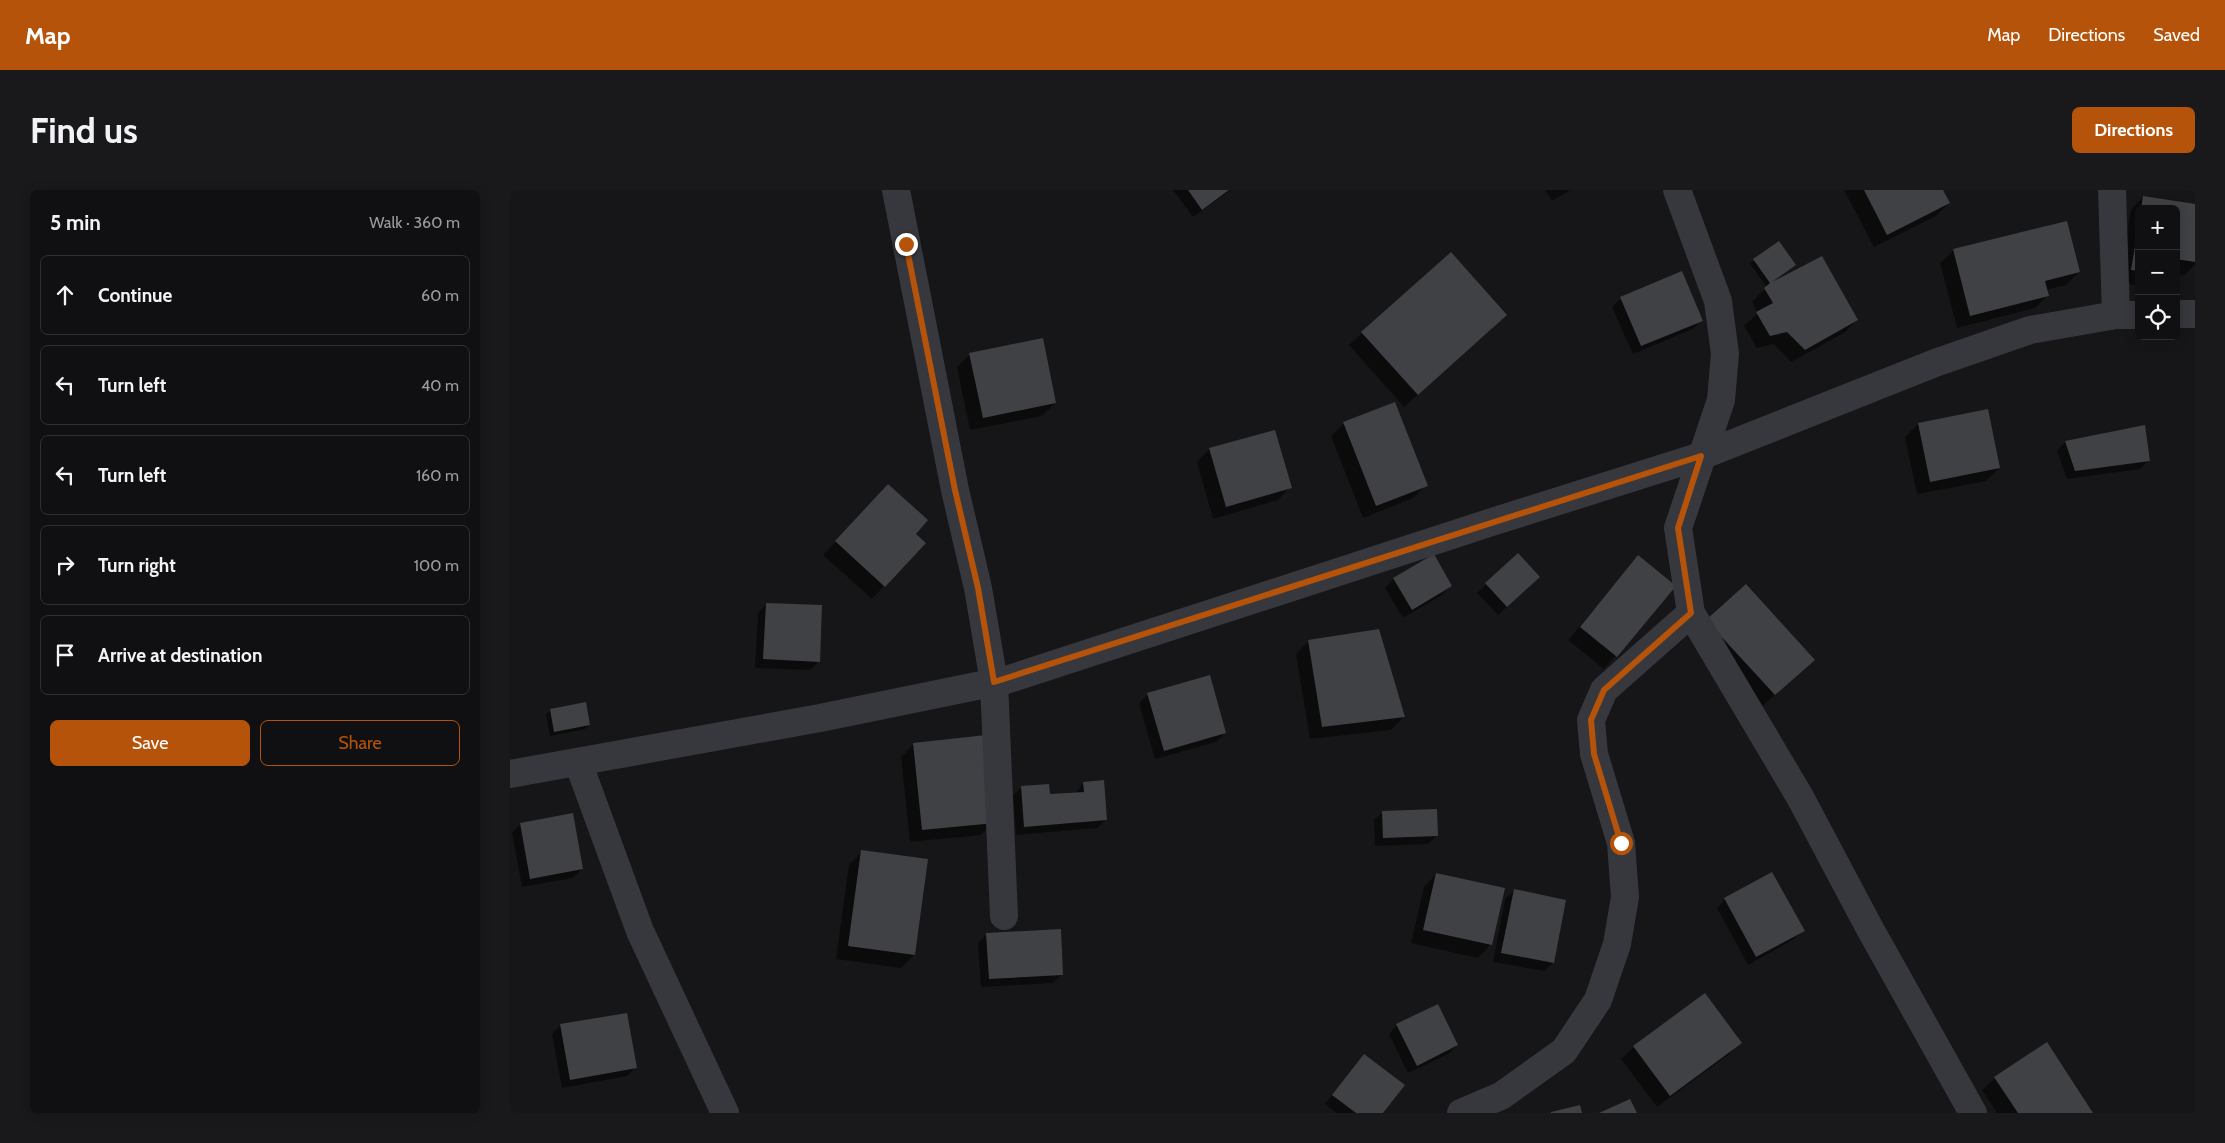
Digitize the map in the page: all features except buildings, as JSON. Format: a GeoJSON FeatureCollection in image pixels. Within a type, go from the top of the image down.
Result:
{"type":"FeatureCollection","features":[{"type":"Feature","properties":{"kind":"street"},"geometry":{"type":"LineString","coordinates":[[896,190],[955,490],[978,588],[994,682],[1004,916]]}},
{"type":"Feature","properties":{"kind":"street"},"geometry":{"type":"LineString","coordinates":[[1677,190],[1718,301],[1725,354],[1721,400],[1678,528],[1691,613],[1800,797],[1869,927],[1973,1113]]}},
{"type":"Feature","properties":{"kind":"street"},"geometry":{"type":"LineString","coordinates":[[510,774],[820,718],[994,682],[1701,456],[1935,363],[2030,330],[2127,315],[2112,190]]}},
{"type":"Feature","properties":{"kind":"street"},"geometry":{"type":"LineString","coordinates":[[2180,314],[2195,314]]}},
{"type":"Feature","properties":{"kind":"street"},"geometry":{"type":"LineString","coordinates":[[1461,1113],[1501,1096],[1564,1051],[1598,1000],[1617,944],[1625,897],[1621,843],[1594,754],[1591,720],[1604,690],[1691,613]]}},
{"type":"Feature","properties":{"kind":"street"},"geometry":{"type":"LineString","coordinates":[[578,762],[640,931],[726,1113]]}},
{"type":"Feature","properties":{"kind":"route"},"geometry":{"type":"LineString","coordinates":[[906,244],[955,490],[978,588],[994,682],[1006,680],[1701,456],[1678,528],[1691,613],[1604,690],[1591,720],[1594,754],[1621,843]]}}]}
